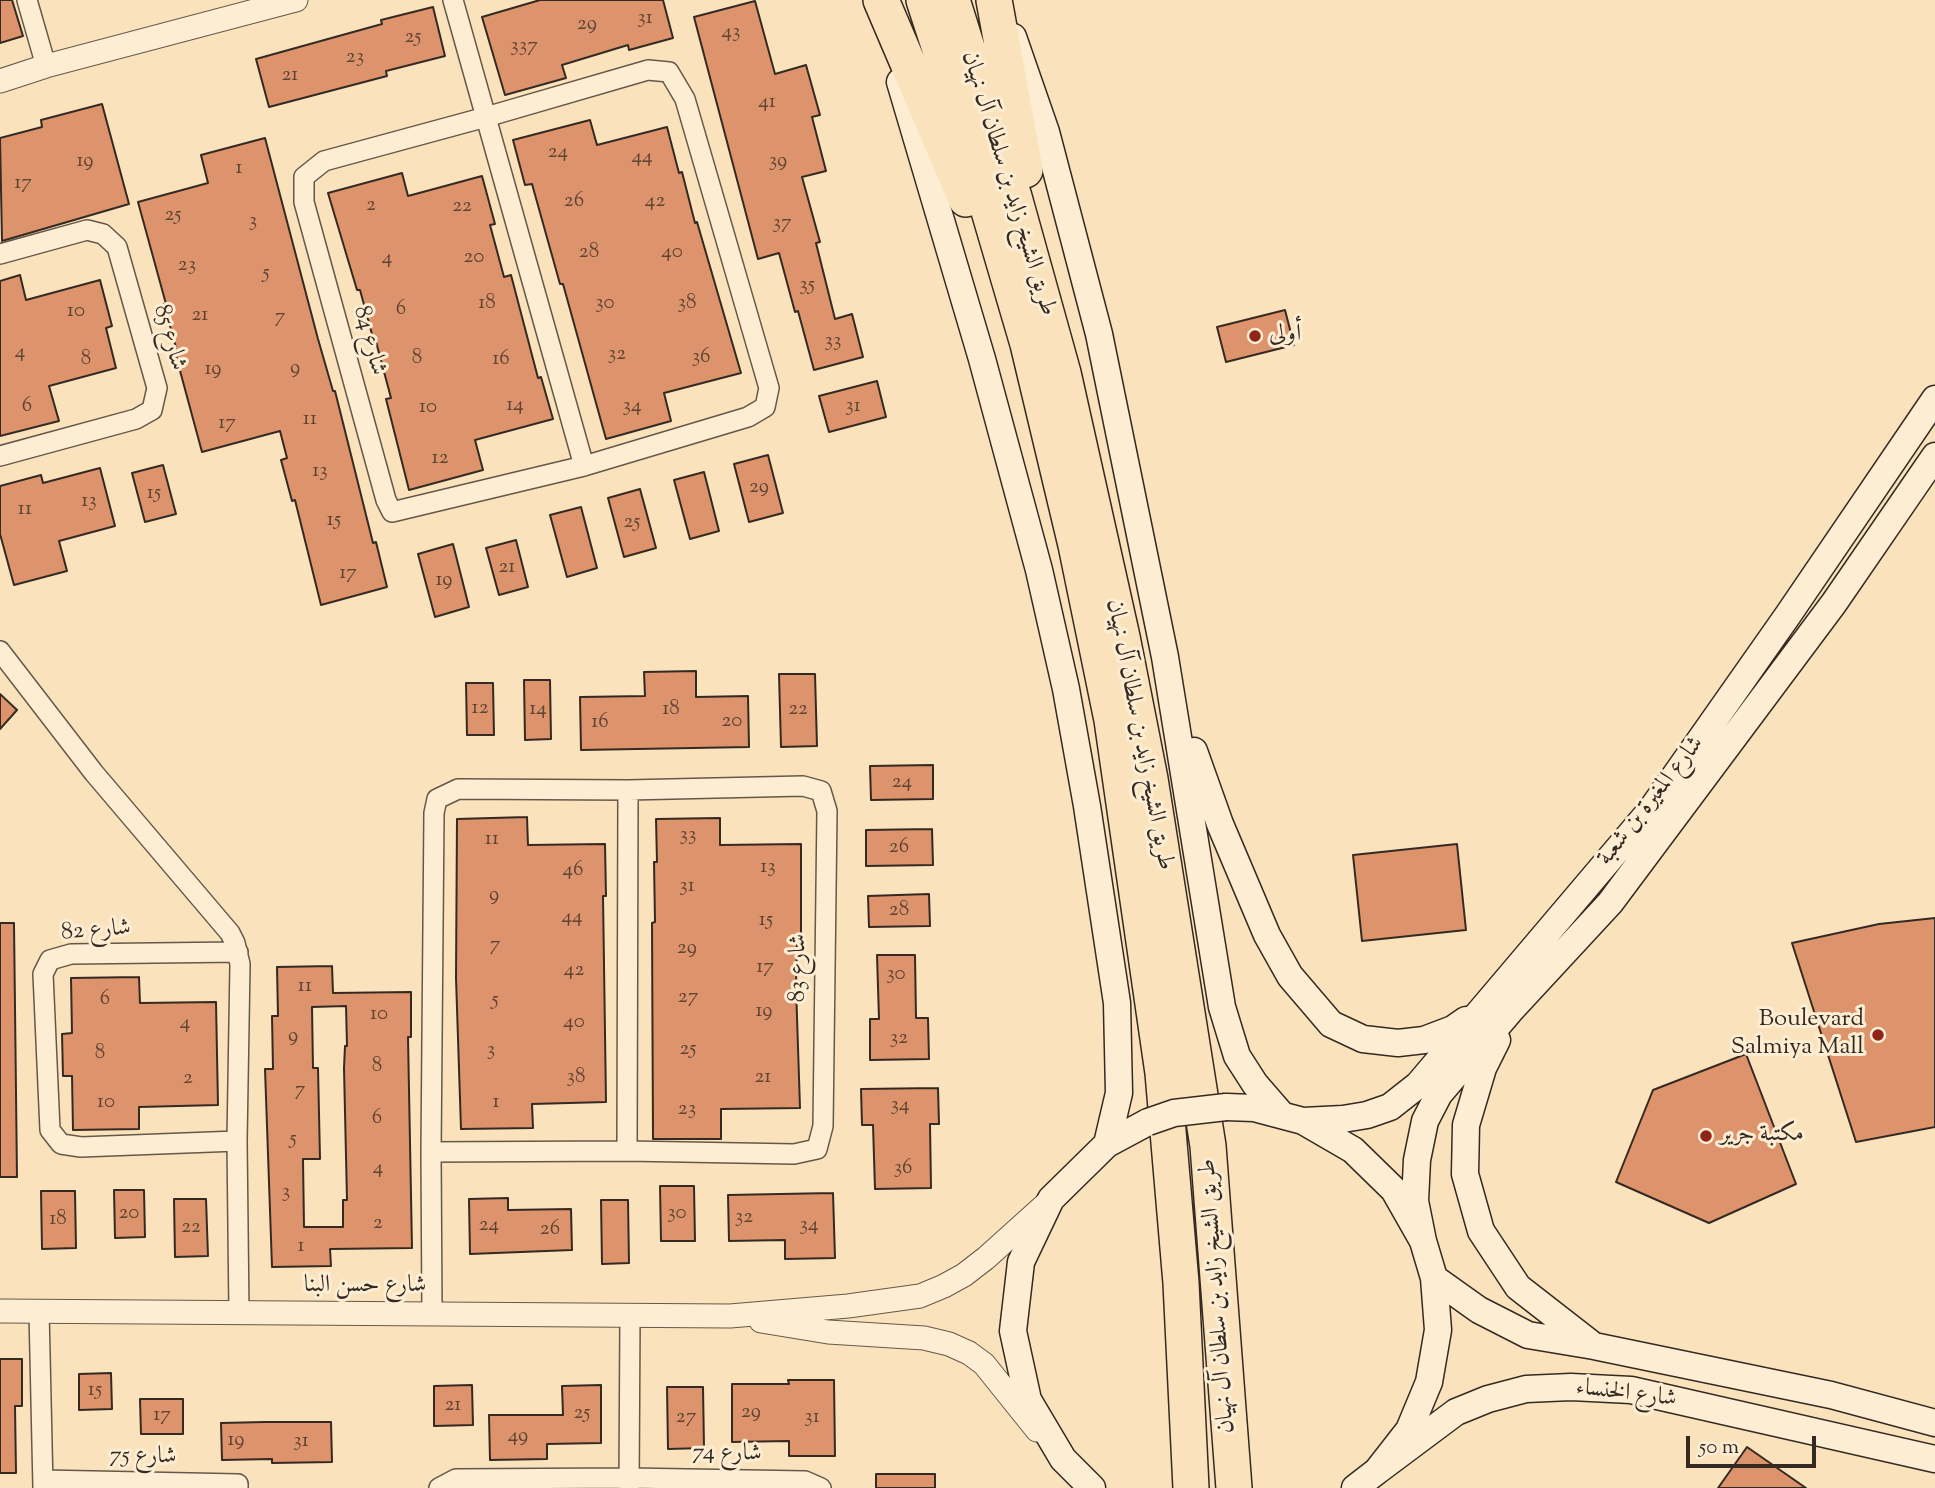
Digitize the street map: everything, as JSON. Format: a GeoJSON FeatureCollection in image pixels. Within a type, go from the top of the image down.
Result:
{"type":"FeatureCollection","features":[{"type":"Feature","properties":{"kind":"highway"},"geometry":{"type":"LineString","coordinates":[[881,0],[1028,344]]}},
{"type":"Feature","properties":{"kind":"highway","name":"طريق الشيخ زايد بن سلطان آل نهيان"},"geometry":{"type":"LineString","coordinates":[[924,0],[955,95],[1028,344],[1076,545],[1112,720],[1163,1073],[1181,1283],[1191,1488]]}},
{"type":"Feature","properties":{"kind":"highway","name":"طريق الشيخ زايد بن سلطان آل نهيان"},"geometry":{"type":"LineString","coordinates":[[952,0],[1014,197],[1063,373],[1122,637],[1150,779],[1206,1132],[1234,1488]]}},
{"type":"Feature","properties":{"kind":"highway"},"geometry":{"type":"LineString","coordinates":[[997,0],[1063,373]]}},
{"type":"Feature","properties":{"kind":"main road"},"geometry":{"type":"LineString","coordinates":[[874,0],[917,134],[982,359],[1039,570],[1066,689],[1117,1003],[1119,1093],[1107,1144]]}},
{"type":"Feature","properties":{"kind":"main road"},"geometry":{"type":"LineString","coordinates":[[997,0],[1046,132],[1099,334],[1165,657],[1222,1007],[1237,1056],[1255,1084],[1292,1118]]}},
{"type":"Feature","properties":{"kind":"main road","name":"شارع المغيرة بن شعبة"},"geometry":{"type":"LineString","coordinates":[[1292,1118],[1343,1119],[1390,1107],[1418,1085],[1651,810],[1794,607],[1935,399]]}},
{"type":"Feature","properties":{"kind":"main road","name":"شارع المغيرة بن شعبة"},"geometry":{"type":"LineString","coordinates":[[1423,1241],[1415,1201],[1417,1160],[1425,1121],[1439,1094],[1510,1011],[1611,903],[1834,603],[1935,456]]}},
{"type":"Feature","properties":{"kind":"main road"},"geometry":{"type":"LineString","coordinates":[[1165,657],[1196,760],[1267,935],[1290,976],[1331,1024],[1363,1039],[1398,1043],[1423,1040],[1452,1029],[1484,1007]]}},
{"type":"Feature","properties":{"kind":"main road"},"geometry":{"type":"LineString","coordinates":[[1510,1011],[1483,1068],[1466,1125],[1465,1174],[1481,1231],[1518,1287],[1594,1346]]}},
{"type":"Feature","properties":{"kind":"main road"},"geometry":{"type":"LineString","coordinates":[[1092,1488],[1063,1459],[1028,1399],[1013,1331],[1021,1262],[1051,1199],[1107,1144],[1148,1122],[1174,1113],[1226,1107],[1254,1108],[1292,1118],[1353,1150],[1394,1190],[1423,1241],[1434,1278],[1438,1330],[1429,1382],[1409,1430],[1377,1471],[1355,1488]]}},
{"type":"Feature","properties":{"kind":"main road","name":"شارع الخنساء"},"geometry":{"type":"LineString","coordinates":[[1434,1278],[1479,1310],[1528,1335],[1831,1395],[1935,1423]]}},
{"type":"Feature","properties":{"kind":"main road","name":"شارع الخنساء"},"geometry":{"type":"LineString","coordinates":[[1377,1471],[1456,1412],[1488,1399],[1526,1389],[1571,1387],[1631,1390],[1935,1459]]}},
{"type":"Feature","properties":{"kind":"street"},"geometry":{"type":"LineString","coordinates":[[27,0],[47,66]]}},
{"type":"Feature","properties":{"kind":"street"},"geometry":{"type":"LineString","coordinates":[[0,81],[236,8],[296,0]]}},
{"type":"Feature","properties":{"kind":"street"},"geometry":{"type":"LineString","coordinates":[[453,0],[584,466]]}},
{"type":"Feature","properties":{"kind":"street","name":"شارع 84"},"geometry":{"type":"LineString","coordinates":[[648,70],[670,72],[685,99],[769,388],[765,407],[748,417],[584,466],[392,512],[386,499],[304,202],[304,177],[324,161],[486,117],[648,70]]}},
{"type":"Feature","properties":{"kind":"street","name":"شارع 85"},"geometry":{"type":"LineString","coordinates":[[0,254],[87,230],[103,234],[117,247],[157,388],[152,410],[136,419],[0,456]]}},
{"type":"Feature","properties":{"kind":"street"},"geometry":{"type":"LineString","coordinates":[[0,651],[94,773],[230,933],[238,952],[239,1313]]}},
{"type":"Feature","properties":{"kind":"street","name":"شارع 83"},"geometry":{"type":"LineString","coordinates":[[431,1152],[794,1154],[817,1149],[823,1126],[827,811],[821,791],[803,786],[628,790],[458,789],[437,799],[434,813],[431,1152],[432,1314]]}},
{"type":"Feature","properties":{"kind":"street"},"geometry":{"type":"LineString","coordinates":[[627,1151],[628,790]]}},
{"type":"Feature","properties":{"kind":"street","name":"شارع 82"},"geometry":{"type":"LineString","coordinates":[[237,1141],[81,1147],[61,1144],[50,1130],[43,974],[50,960],[72,954],[238,952]]}},
{"type":"Feature","properties":{"kind":"street","name":"شارع حسن البنا"},"geometry":{"type":"LineString","coordinates":[[0,1311],[730,1316],[848,1306],[920,1296],[964,1275],[1005,1244],[1051,1199]]}},
{"type":"Feature","properties":{"kind":"street","name":"شارع 75"},"geometry":{"type":"LineString","coordinates":[[39,1311],[43,1484],[238,1484],[238,1488]]}},
{"type":"Feature","properties":{"kind":"street"},"geometry":{"type":"LineString","coordinates":[[629,1483],[631,1315]]}},
{"type":"Feature","properties":{"kind":"street","name":"شارع حسن البنا"},"geometry":{"type":"LineString","coordinates":[[730,1316],[828,1332],[923,1338],[969,1353],[1000,1381],[1032,1426],[1063,1459]]}},
{"type":"Feature","properties":{"kind":"street","name":"شارع 74"},"geometry":{"type":"LineString","coordinates":[[439,1488],[456,1479],[629,1483],[805,1481],[821,1488]]}},
{"type":"Feature","properties":{"kind":"building"},"geometry":{"type":"Polygon","coordinates":[[[0,0],[12,0],[23,36],[0,43],[0,0]]]}},
{"type":"Feature","properties":{"kind":"building"},"geometry":{"type":"Polygon","coordinates":[[[540,0],[663,0],[673,38],[629,50],[628,45],[562,65],[566,78],[505,95],[482,17],[540,0]]]}},
{"type":"Feature","properties":{"kind":"building"},"geometry":{"type":"Polygon","coordinates":[[[755,1],[775,74],[806,65],[820,115],[812,117],[826,171],[802,177],[820,242],[816,243],[835,319],[852,314],[863,357],[814,370],[779,253],[758,259],[694,17],[755,1]]]}},
{"type":"Feature","properties":{"kind":"building"},"geometry":{"type":"Polygon","coordinates":[[[433,7],[445,56],[386,71],[387,76],[269,107],[256,59],[382,24],[381,20],[433,7]]]}},
{"type":"Feature","properties":{"kind":"building"},"geometry":{"type":"Polygon","coordinates":[[[102,104],[129,204],[2,241],[0,138],[42,127],[41,120],[102,104]]]}},
{"type":"Feature","properties":{"kind":"building"},"geometry":{"type":"Polygon","coordinates":[[[590,120],[597,145],[667,127],[741,373],[664,393],[671,421],[606,439],[532,184],[525,185],[513,140],[590,120]]]}},
{"type":"Feature","properties":{"kind":"building"},"geometry":{"type":"Polygon","coordinates":[[[265,138],[387,587],[321,605],[295,500],[292,501],[281,460],[287,458],[280,431],[202,452],[138,202],[208,183],[201,155],[265,138]]]}},
{"type":"Feature","properties":{"kind":"building"},"geometry":{"type":"Polygon","coordinates":[[[402,173],[408,196],[482,176],[495,224],[490,225],[504,277],[511,275],[538,378],[541,377],[553,419],[475,440],[483,470],[409,490],[386,399],[391,398],[375,338],[360,290],[357,290],[328,193],[402,173]]]}},
{"type":"Feature","properties":{"kind":"building"},"geometry":{"type":"Polygon","coordinates":[[[20,275],[26,300],[100,280],[112,326],[106,328],[116,368],[49,386],[59,421],[0,436],[0,281],[20,275]]]}},
{"type":"Feature","properties":{"kind":"building","name":"أولى"},"geometry":{"type":"Polygon","coordinates":[[[1285,310],[1294,345],[1226,362],[1217,327],[1285,310]]]}},
{"type":"Feature","properties":{"kind":"building"},"geometry":{"type":"Polygon","coordinates":[[[877,381],[886,417],[829,432],[819,396],[877,381]]]}},
{"type":"Feature","properties":{"kind":"building"},"geometry":{"type":"Polygon","coordinates":[[[768,455],[783,513],[749,522],[734,464],[768,455]]]}},
{"type":"Feature","properties":{"kind":"building"},"geometry":{"type":"Polygon","coordinates":[[[163,465],[176,514],[145,522],[132,473],[163,465]]]}},
{"type":"Feature","properties":{"kind":"building"},"geometry":{"type":"Polygon","coordinates":[[[100,468],[115,526],[59,541],[67,571],[14,585],[0,534],[0,486],[41,475],[43,483],[100,468]]]}},
{"type":"Feature","properties":{"kind":"building"},"geometry":{"type":"Polygon","coordinates":[[[704,472],[719,531],[690,539],[674,480],[704,472]]]}},
{"type":"Feature","properties":{"kind":"building"},"geometry":{"type":"Polygon","coordinates":[[[640,489],[656,548],[624,557],[608,498],[640,489]]]}},
{"type":"Feature","properties":{"kind":"building"},"geometry":{"type":"Polygon","coordinates":[[[581,507],[597,568],[567,577],[550,515],[581,507]]]}},
{"type":"Feature","properties":{"kind":"building"},"geometry":{"type":"Polygon","coordinates":[[[516,540],[528,587],[499,595],[486,548],[516,540]]]}},
{"type":"Feature","properties":{"kind":"building"},"geometry":{"type":"Polygon","coordinates":[[[453,544],[469,607],[435,617],[418,554],[453,544]]]}},
{"type":"Feature","properties":{"kind":"building"},"geometry":{"type":"Polygon","coordinates":[[[696,671],[696,697],[748,696],[749,747],[581,750],[580,697],[645,696],[644,672],[696,671]]]}},
{"type":"Feature","properties":{"kind":"building"},"geometry":{"type":"Polygon","coordinates":[[[779,674],[815,674],[817,746],[781,747],[779,674]]]}},
{"type":"Feature","properties":{"kind":"building"},"geometry":{"type":"Polygon","coordinates":[[[524,680],[550,680],[551,739],[525,740],[524,680]]]}},
{"type":"Feature","properties":{"kind":"building"},"geometry":{"type":"Polygon","coordinates":[[[466,683],[493,683],[494,735],[467,735],[466,683]]]}},
{"type":"Feature","properties":{"kind":"building"},"geometry":{"type":"Polygon","coordinates":[[[0,694],[17,710],[0,729],[0,694]]]}},
{"type":"Feature","properties":{"kind":"building"},"geometry":{"type":"Polygon","coordinates":[[[933,765],[933,799],[871,800],[870,766],[933,765]]]}},
{"type":"Feature","properties":{"kind":"building"},"geometry":{"type":"Polygon","coordinates":[[[527,817],[528,845],[605,844],[606,896],[603,896],[606,1102],[532,1104],[533,1128],[461,1129],[456,978],[457,819],[527,817]]]}},
{"type":"Feature","properties":{"kind":"building"},"geometry":{"type":"Polygon","coordinates":[[[720,818],[720,845],[801,844],[801,943],[797,943],[796,986],[800,1108],[721,1109],[721,1139],[653,1139],[652,923],[655,922],[656,819],[720,818]]]}},
{"type":"Feature","properties":{"kind":"building"},"geometry":{"type":"Polygon","coordinates":[[[932,829],[933,865],[866,866],[866,830],[932,829]]]}},
{"type":"Feature","properties":{"kind":"building"},"geometry":{"type":"Polygon","coordinates":[[[1457,844],[1466,930],[1362,941],[1353,855],[1457,844]]]}},
{"type":"Feature","properties":{"kind":"building"},"geometry":{"type":"Polygon","coordinates":[[[929,894],[930,926],[869,927],[868,896],[929,894]]]}},
{"type":"Feature","properties":{"kind":"building","name":"Boulevard Salmiya Mall"},"geometry":{"type":"Polygon","coordinates":[[[1935,918],[1935,1127],[1856,1142],[1792,943],[1879,924],[1935,918]]]}},
{"type":"Feature","properties":{"kind":"building"},"geometry":{"type":"Polygon","coordinates":[[[0,923],[14,923],[17,1177],[0,1177],[0,923]]]}},
{"type":"Feature","properties":{"kind":"building"},"geometry":{"type":"Polygon","coordinates":[[[877,955],[915,955],[916,1018],[928,1018],[929,1059],[870,1060],[870,1019],[879,1019],[877,955]]]}},
{"type":"Feature","properties":{"kind":"building"},"geometry":{"type":"Polygon","coordinates":[[[332,966],[333,993],[411,992],[411,1037],[408,1037],[412,1248],[330,1249],[331,1266],[272,1267],[265,1069],[273,1069],[272,1016],[278,1016],[277,967],[332,966]],[[346,1006],[312,1007],[313,1068],[318,1068],[320,1159],[303,1159],[304,1227],[343,1227],[343,1200],[347,1200],[344,1068],[347,1046],[346,1006]]]}},
{"type":"Feature","properties":{"kind":"building"},"geometry":{"type":"Polygon","coordinates":[[[139,977],[140,1003],[216,1002],[218,1105],[139,1107],[139,1129],[73,1130],[72,1076],[63,1076],[62,1034],[72,1033],[71,978],[139,977]]]}},
{"type":"Feature","properties":{"kind":"building","name":"مكتبة جرير"},"geometry":{"type":"Polygon","coordinates":[[[1746,1054],[1796,1184],[1709,1223],[1616,1182],[1653,1090],[1746,1054]]]}},
{"type":"Feature","properties":{"kind":"building"},"geometry":{"type":"Polygon","coordinates":[[[938,1088],[939,1124],[930,1124],[931,1188],[875,1189],[873,1125],[862,1125],[861,1089],[938,1088]]]}},
{"type":"Feature","properties":{"kind":"building"},"geometry":{"type":"Polygon","coordinates":[[[660,1186],[694,1186],[695,1241],[661,1241],[660,1186]]]}},
{"type":"Feature","properties":{"kind":"building"},"geometry":{"type":"Polygon","coordinates":[[[114,1190],[144,1190],[145,1237],[115,1238],[114,1190]]]}},
{"type":"Feature","properties":{"kind":"building"},"geometry":{"type":"Polygon","coordinates":[[[41,1191],[75,1191],[76,1248],[42,1249],[41,1191]]]}},
{"type":"Feature","properties":{"kind":"building"},"geometry":{"type":"Polygon","coordinates":[[[833,1193],[835,1258],[785,1259],[785,1240],[729,1241],[728,1195],[833,1193]]]}},
{"type":"Feature","properties":{"kind":"building"},"geometry":{"type":"Polygon","coordinates":[[[508,1198],[508,1210],[571,1209],[572,1250],[470,1254],[469,1199],[508,1198]]]}},
{"type":"Feature","properties":{"kind":"building"},"geometry":{"type":"Polygon","coordinates":[[[174,1199],[206,1199],[208,1256],[175,1257],[174,1199]]]}},
{"type":"Feature","properties":{"kind":"building"},"geometry":{"type":"Polygon","coordinates":[[[601,1200],[628,1200],[629,1263],[602,1264],[601,1200]]]}},
{"type":"Feature","properties":{"kind":"building"},"geometry":{"type":"Polygon","coordinates":[[[0,1359],[22,1359],[22,1406],[15,1406],[16,1473],[0,1473],[0,1359]]]}},
{"type":"Feature","properties":{"kind":"building"},"geometry":{"type":"Polygon","coordinates":[[[111,1373],[112,1409],[79,1410],[79,1374],[111,1373]]]}},
{"type":"Feature","properties":{"kind":"building"},"geometry":{"type":"Polygon","coordinates":[[[788,1380],[834,1380],[835,1456],[789,1456],[789,1441],[732,1442],[732,1384],[789,1384],[788,1380]]]}},
{"type":"Feature","properties":{"kind":"building"},"geometry":{"type":"Polygon","coordinates":[[[472,1385],[473,1425],[434,1426],[434,1386],[472,1385]]]}},
{"type":"Feature","properties":{"kind":"building"},"geometry":{"type":"Polygon","coordinates":[[[601,1385],[601,1443],[547,1444],[547,1459],[490,1460],[489,1415],[563,1415],[562,1386],[601,1385]]]}},
{"type":"Feature","properties":{"kind":"building"},"geometry":{"type":"Polygon","coordinates":[[[667,1387],[703,1387],[704,1448],[668,1449],[667,1387]]]}},
{"type":"Feature","properties":{"kind":"building"},"geometry":{"type":"Polygon","coordinates":[[[140,1399],[183,1399],[183,1434],[141,1434],[140,1399]]]}},
{"type":"Feature","properties":{"kind":"building"},"geometry":{"type":"Polygon","coordinates":[[[331,1422],[332,1462],[222,1460],[221,1423],[331,1422]]]}},
{"type":"Feature","properties":{"kind":"building"},"geometry":{"type":"Polygon","coordinates":[[[1747,1447],[1806,1488],[1718,1488],[1747,1447]]]}},
{"type":"Feature","properties":{"kind":"building"},"geometry":{"type":"Polygon","coordinates":[[[876,1474],[935,1474],[935,1488],[876,1488],[876,1474]]]}},
{"type":"Feature","properties":{"kind":"place","name":"أولى"},"geometry":{"type":"Point","coordinates":[1255,336]}},
{"type":"Feature","properties":{"kind":"place","name":"Boulevard Salmiya Mall"},"geometry":{"type":"Point","coordinates":[1878,1035]}},
{"type":"Feature","properties":{"kind":"place","name":"مكتبة جرير"},"geometry":{"type":"Point","coordinates":[1706,1136]}}]}
